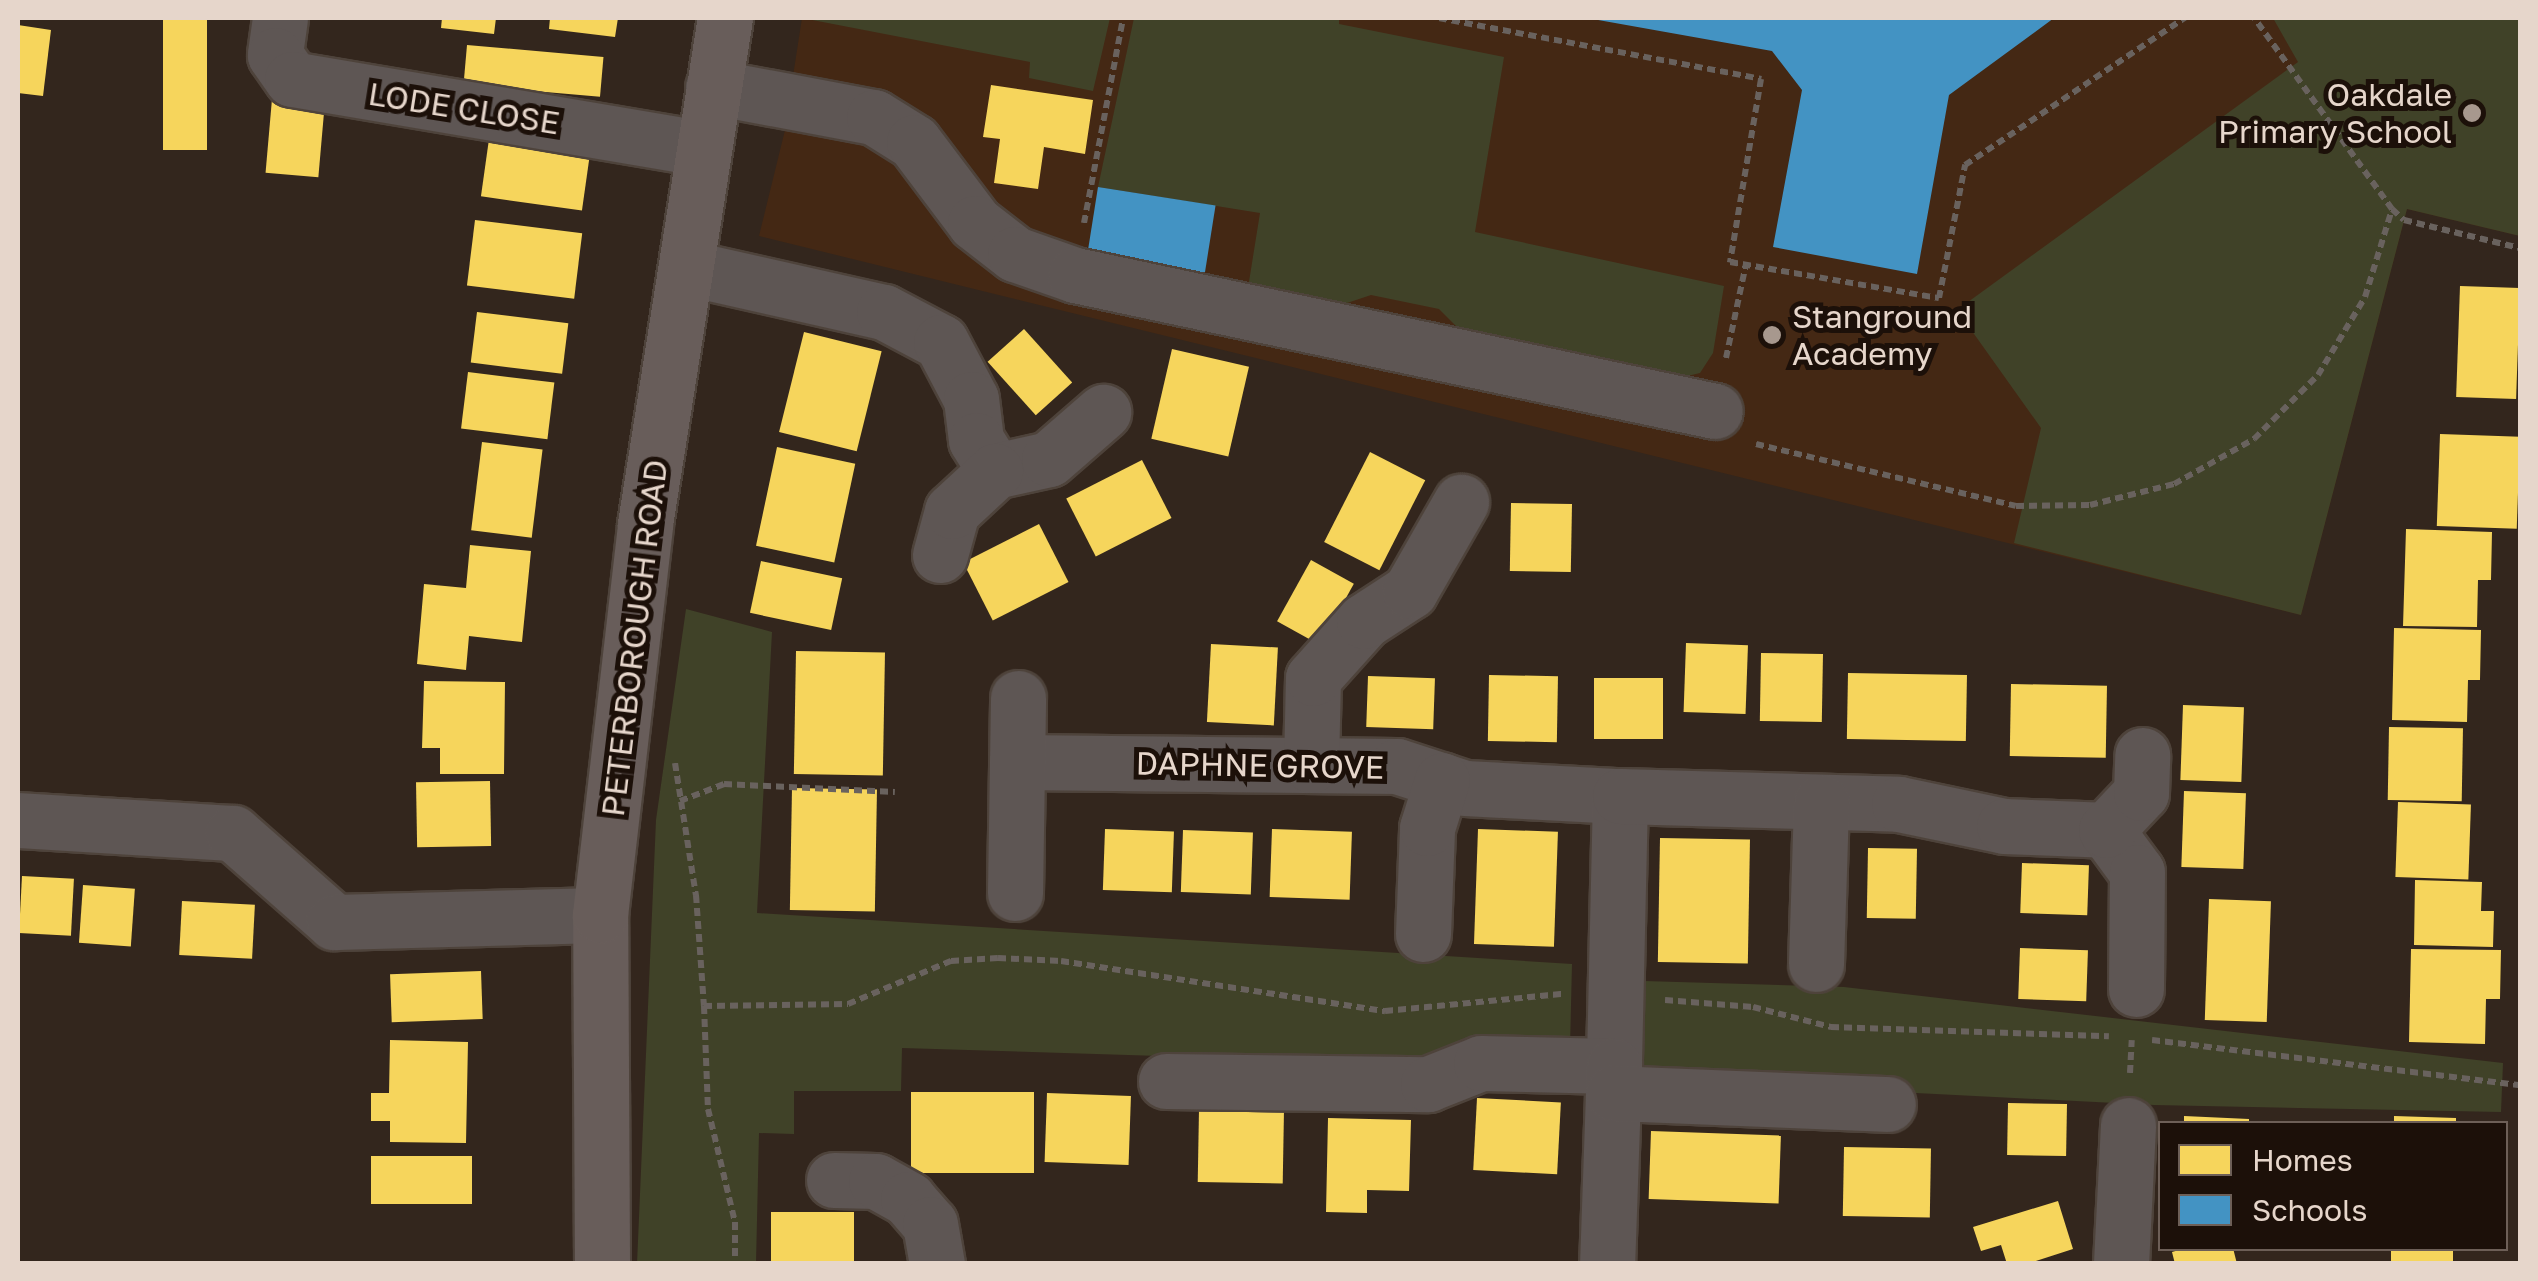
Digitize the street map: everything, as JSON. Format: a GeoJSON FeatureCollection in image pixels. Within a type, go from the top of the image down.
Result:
{"type":"FeatureCollection","features":[{"type":"Feature","properties":{"kind":"main road","name":"PETERBOROUGH ROAD"},"geometry":{"type":"LineString","coordinates":[[602,1264],[600,915],[644,524],[725,18]]}},
{"type":"Feature","properties":{"kind":"street","name":"LODE CLOSE"},"geometry":{"type":"LineString","coordinates":[[280,18],[275,54],[292,79],[702,148]]}},
{"type":"Feature","properties":{"kind":"street"},"geometry":{"type":"LineString","coordinates":[[713,87],[874,117],[914,142],[975,223],[1015,254],[1075,275],[1714,411]]}},
{"type":"Feature","properties":{"kind":"street"},"geometry":{"type":"LineString","coordinates":[[688,268],[884,312],[941,342],[971,399],[976,440],[995,471]]}},
{"type":"Feature","properties":{"kind":"street"},"geometry":{"type":"LineString","coordinates":[[940,554],[952,512],[995,471],[1049,459],[1103,412]]}},
{"type":"Feature","properties":{"kind":"street"},"geometry":{"type":"LineString","coordinates":[[1311,765],[1314,678],[1364,620],[1410,591],[1461,502]]}},
{"type":"Feature","properties":{"kind":"street"},"geometry":{"type":"LineString","coordinates":[[1015,893],[1018,698]]}},
{"type":"Feature","properties":{"kind":"street"},"geometry":{"type":"LineString","coordinates":[[2136,989],[2137,872],[2106,830],[2140,793],[2142,755]]}},
{"type":"Feature","properties":{"kind":"street","name":"DAPHNE GROVE"},"geometry":{"type":"LineString","coordinates":[[1017,762],[1397,766],[1465,788],[1899,804],[2004,826],[2106,830]]}},
{"type":"Feature","properties":{"kind":"street"},"geometry":{"type":"LineString","coordinates":[[1423,934],[1427,828],[1442,780]]}},
{"type":"Feature","properties":{"kind":"street"},"geometry":{"type":"LineString","coordinates":[[1607,1264],[1620,796]]}},
{"type":"Feature","properties":{"kind":"street"},"geometry":{"type":"LineString","coordinates":[[1816,964],[1821,802]]}},
{"type":"Feature","properties":{"kind":"street"},"geometry":{"type":"LineString","coordinates":[[18,820],[233,833],[334,922],[600,915]]}},
{"type":"Feature","properties":{"kind":"street"},"geometry":{"type":"LineString","coordinates":[[1166,1081],[1428,1084],[1481,1063],[1613,1080],[1888,1104]]}},
{"type":"Feature","properties":{"kind":"street"},"geometry":{"type":"LineString","coordinates":[[2121,1264],[2128,1125]]}},
{"type":"Feature","properties":{"kind":"street"},"geometry":{"type":"LineString","coordinates":[[834,1180],[876,1180],[908,1199],[930,1224],[937,1264]]}},
{"type":"Feature","properties":{"kind":"path"},"geometry":{"type":"LineString","coordinates":[[1075,275],[1123,18]]}},
{"type":"Feature","properties":{"kind":"path"},"geometry":{"type":"LineString","coordinates":[[1439,18],[1760,79],[1730,262],[1940,298],[1965,164],[2185,18]]}},
{"type":"Feature","properties":{"kind":"path"},"geometry":{"type":"LineString","coordinates":[[2254,18],[2392,210],[2404,220],[2520,248]]}},
{"type":"Feature","properties":{"kind":"path"},"geometry":{"type":"LineString","coordinates":[[1746,264],[1714,411],[1718,435],[2016,506],[2090,506],[2174,484],[2254,439],[2318,375],[2366,296],[2392,210]]}},
{"type":"Feature","properties":{"kind":"path"},"geometry":{"type":"LineString","coordinates":[[680,801],[724,784],[895,792]]}},
{"type":"Feature","properties":{"kind":"path"},"geometry":{"type":"LineString","coordinates":[[2128,1125],[2136,989]]}},
{"type":"Feature","properties":{"kind":"path"},"geometry":{"type":"LineString","coordinates":[[704,1006],[708,1108],[735,1222],[735,1264]]}},
{"type":"Feature","properties":{"kind":"shaded area","name":"Stanground Academy"},"geometry":{"type":"Polygon","coordinates":[[[802,18],[2520,18],[2520,236],[2407,209],[2301,615],[759,236],[785,130],[828,137],[839,86],[793,76],[802,18]]]}},
{"type":"Feature","properties":{"kind":"green space"},"geometry":{"type":"Polygon","coordinates":[[[802,18],[1110,18],[1093,91],[1029,78],[1030,62],[802,18]]]}},
{"type":"Feature","properties":{"kind":"green space"},"geometry":{"type":"Polygon","coordinates":[[[1134,18],[1339,18],[1339,24],[1504,57],[1475,232],[1724,286],[1713,353],[1700,373],[1675,379],[1465,335],[1439,309],[1371,295],[1338,306],[1248,288],[1260,213],[1098,187],[1134,18]]]}},
{"type":"Feature","properties":{"kind":"green space"},"geometry":{"type":"Polygon","coordinates":[[[2273,18],[2520,18],[2520,236],[2407,209],[2301,615],[2014,543],[2041,428],[1957,310],[2298,62],[2273,18]]]}},
{"type":"Feature","properties":{"kind":"green space"},"geometry":{"type":"Polygon","coordinates":[[[686,609],[772,632],[757,913],[1572,964],[1570,1047],[1415,1064],[902,1048],[901,1091],[794,1091],[794,1134],[759,1133],[756,1263],[637,1264],[656,820],[686,609]]]}},
{"type":"Feature","properties":{"kind":"green space"},"geometry":{"type":"Polygon","coordinates":[[[1644,981],[1844,987],[2503,1063],[2501,1112],[2154,1105],[1640,1079],[1644,981]]]}},
{"type":"Feature","properties":{"kind":"building: Homes"},"geometry":{"type":"Polygon","coordinates":[[[163,18],[207,18],[207,150],[163,150],[163,18]]]}},
{"type":"Feature","properties":{"kind":"building: Homes"},"geometry":{"type":"Polygon","coordinates":[[[442,18],[496,18],[494,34],[441,28],[442,18]]]}},
{"type":"Feature","properties":{"kind":"building: Homes"},"geometry":{"type":"Polygon","coordinates":[[[550,18],[618,18],[615,37],[549,29],[550,18]]]}},
{"type":"Feature","properties":{"kind":"building: Homes"},"geometry":{"type":"Polygon","coordinates":[[[18,25],[51,30],[43,96],[18,93],[18,25]]]}},
{"type":"Feature","properties":{"kind":"building: Homes"},"geometry":{"type":"Polygon","coordinates":[[[467,45],[603,57],[600,97],[464,85],[467,45]]]}},
{"type":"Feature","properties":{"kind":"building: Homes"},"geometry":{"type":"Polygon","coordinates":[[[991,85],[1093,100],[1085,154],[1044,147],[1038,189],[994,183],[1000,139],[983,137],[991,85]]]}},
{"type":"Feature","properties":{"kind":"building: Homes"},"geometry":{"type":"Polygon","coordinates":[[[272,99],[325,104],[318,177],[266,173],[272,99]]]}},
{"type":"Feature","properties":{"kind":"building: Homes"},"geometry":{"type":"Polygon","coordinates":[[[490,132],[591,146],[582,211],[481,196],[490,132]]]}},
{"type":"Feature","properties":{"kind":"building: Homes"},"geometry":{"type":"Polygon","coordinates":[[[475,220],[582,233],[574,299],[467,286],[475,220]]]}},
{"type":"Feature","properties":{"kind":"building: Homes"},"geometry":{"type":"Polygon","coordinates":[[[2460,286],[2520,288],[2516,399],[2456,397],[2460,286]]]}},
{"type":"Feature","properties":{"kind":"building: Homes"},"geometry":{"type":"Polygon","coordinates":[[[477,312],[568,323],[562,374],[471,363],[477,312]]]}},
{"type":"Feature","properties":{"kind":"building: Homes"},"geometry":{"type":"Polygon","coordinates":[[[1024,329],[1072,383],[1036,415],[988,362],[1024,329]]]}},
{"type":"Feature","properties":{"kind":"building: Homes"},"geometry":{"type":"Polygon","coordinates":[[[804,332],[882,351],[857,451],[779,432],[804,332]]]}},
{"type":"Feature","properties":{"kind":"building: Homes"},"geometry":{"type":"Polygon","coordinates":[[[1172,349],[1249,367],[1228,456],[1151,439],[1172,349]]]}},
{"type":"Feature","properties":{"kind":"building: Homes"},"geometry":{"type":"Polygon","coordinates":[[[468,372],[554,383],[547,439],[461,429],[468,372]]]}},
{"type":"Feature","properties":{"kind":"building: Homes"},"geometry":{"type":"Polygon","coordinates":[[[2440,434],[2520,437],[2517,529],[2437,526],[2440,434]]]}},
{"type":"Feature","properties":{"kind":"building: Homes"},"geometry":{"type":"Polygon","coordinates":[[[482,442],[543,449],[532,538],[471,530],[482,442]]]}},
{"type":"Feature","properties":{"kind":"building: Homes"},"geometry":{"type":"Polygon","coordinates":[[[777,447],[855,464],[834,562],[756,546],[777,447]]]}},
{"type":"Feature","properties":{"kind":"building: Homes"},"geometry":{"type":"Polygon","coordinates":[[[1370,452],[1425,480],[1379,570],[1324,542],[1370,452]]]}},
{"type":"Feature","properties":{"kind":"building: Homes"},"geometry":{"type":"Polygon","coordinates":[[[1142,460],[1172,518],[1096,557],[1066,499],[1142,460]]]}},
{"type":"Feature","properties":{"kind":"building: Homes"},"geometry":{"type":"Polygon","coordinates":[[[1511,503],[1572,504],[1571,572],[1510,571],[1511,503]]]}},
{"type":"Feature","properties":{"kind":"building: Homes"},"geometry":{"type":"Polygon","coordinates":[[[1039,524],[1069,582],[993,621],[963,563],[1039,524]]]}},
{"type":"Feature","properties":{"kind":"building: Homes"},"geometry":{"type":"Polygon","coordinates":[[[2406,529],[2492,532],[2491,580],[2478,580],[2477,627],[2403,626],[2406,529]]]}},
{"type":"Feature","properties":{"kind":"building: Homes"},"geometry":{"type":"Polygon","coordinates":[[[470,545],[531,551],[522,642],[469,636],[466,670],[417,664],[424,584],[466,588],[470,545]]]}},
{"type":"Feature","properties":{"kind":"building: Homes"},"geometry":{"type":"Polygon","coordinates":[[[1311,560],[1354,584],[1320,645],[1277,621],[1311,560]]]}},
{"type":"Feature","properties":{"kind":"building: Homes"},"geometry":{"type":"Polygon","coordinates":[[[761,561],[842,578],[831,630],[750,613],[761,561]]]}},
{"type":"Feature","properties":{"kind":"building: Homes"},"geometry":{"type":"Polygon","coordinates":[[[2394,628],[2481,630],[2480,680],[2468,680],[2467,722],[2392,720],[2394,628]]]}},
{"type":"Feature","properties":{"kind":"building: Homes"},"geometry":{"type":"Polygon","coordinates":[[[1686,643],[1748,645],[1746,714],[1684,712],[1686,643]]]}},
{"type":"Feature","properties":{"kind":"building: Homes"},"geometry":{"type":"Polygon","coordinates":[[[1211,644],[1278,648],[1274,725],[1207,722],[1211,644]]]}},
{"type":"Feature","properties":{"kind":"building: Homes"},"geometry":{"type":"Polygon","coordinates":[[[796,651],[885,653],[883,776],[794,774],[796,651]]]}},
{"type":"Feature","properties":{"kind":"building: Homes"},"geometry":{"type":"Polygon","coordinates":[[[1761,653],[1823,654],[1822,722],[1760,721],[1761,653]]]}},
{"type":"Feature","properties":{"kind":"building: Homes"},"geometry":{"type":"Polygon","coordinates":[[[1848,673],[1967,675],[1966,741],[1847,739],[1848,673]]]}},
{"type":"Feature","properties":{"kind":"building: Homes"},"geometry":{"type":"Polygon","coordinates":[[[1489,675],[1558,676],[1557,742],[1488,741],[1489,675]]]}},
{"type":"Feature","properties":{"kind":"building: Homes"},"geometry":{"type":"Polygon","coordinates":[[[1368,676],[1435,678],[1433,729],[1366,727],[1368,676]]]}},
{"type":"Feature","properties":{"kind":"building: Homes"},"geometry":{"type":"Polygon","coordinates":[[[1594,678],[1663,678],[1663,739],[1594,739],[1594,678]]]}},
{"type":"Feature","properties":{"kind":"building: Homes"},"geometry":{"type":"Polygon","coordinates":[[[424,681],[505,682],[504,774],[440,774],[440,748],[422,748],[424,681]]]}},
{"type":"Feature","properties":{"kind":"building: Homes"},"geometry":{"type":"Polygon","coordinates":[[[2011,684],[2107,686],[2106,758],[2010,756],[2011,684]]]}},
{"type":"Feature","properties":{"kind":"building: Homes"},"geometry":{"type":"Polygon","coordinates":[[[2183,705],[2244,707],[2241,782],[2180,780],[2183,705]]]}},
{"type":"Feature","properties":{"kind":"building: Homes"},"geometry":{"type":"Polygon","coordinates":[[[2389,727],[2463,728],[2462,801],[2388,800],[2389,727]]]}},
{"type":"Feature","properties":{"kind":"building: Homes"},"geometry":{"type":"Polygon","coordinates":[[[490,781],[491,846],[417,847],[416,782],[490,781]]]}},
{"type":"Feature","properties":{"kind":"building: Homes"},"geometry":{"type":"Polygon","coordinates":[[[792,788],[877,789],[875,911],[790,910],[792,788]]]}},
{"type":"Feature","properties":{"kind":"building: Homes"},"geometry":{"type":"Polygon","coordinates":[[[2184,791],[2246,793],[2243,869],[2181,867],[2184,791]]]}},
{"type":"Feature","properties":{"kind":"building: Homes"},"geometry":{"type":"Polygon","coordinates":[[[2398,802],[2471,805],[2468,880],[2395,877],[2398,802]]]}},
{"type":"Feature","properties":{"kind":"building: Homes"},"geometry":{"type":"Polygon","coordinates":[[[1105,829],[1174,831],[1172,892],[1103,890],[1105,829]]]}},
{"type":"Feature","properties":{"kind":"building: Homes"},"geometry":{"type":"Polygon","coordinates":[[[1272,829],[1352,832],[1350,900],[1270,897],[1272,829]]]}},
{"type":"Feature","properties":{"kind":"building: Homes"},"geometry":{"type":"Polygon","coordinates":[[[1478,829],[1558,832],[1554,947],[1474,944],[1478,829]]]}},
{"type":"Feature","properties":{"kind":"building: Homes"},"geometry":{"type":"Polygon","coordinates":[[[1183,830],[1253,832],[1251,894],[1181,892],[1183,830]]]}},
{"type":"Feature","properties":{"kind":"building: Homes"},"geometry":{"type":"Polygon","coordinates":[[[1660,838],[1750,840],[1748,964],[1658,962],[1660,838]]]}},
{"type":"Feature","properties":{"kind":"building: Homes"},"geometry":{"type":"Polygon","coordinates":[[[1868,848],[1917,849],[1916,919],[1867,918],[1868,848]]]}},
{"type":"Feature","properties":{"kind":"building: Homes"},"geometry":{"type":"Polygon","coordinates":[[[2022,863],[2089,865],[2087,915],[2020,913],[2022,863]]]}},
{"type":"Feature","properties":{"kind":"building: Homes"},"geometry":{"type":"Polygon","coordinates":[[[22,876],[74,879],[71,936],[19,933],[22,876]]]}},
{"type":"Feature","properties":{"kind":"building: Homes"},"geometry":{"type":"Polygon","coordinates":[[[2415,880],[2482,882],[2481,911],[2494,911],[2493,947],[2414,945],[2415,880]]]}},
{"type":"Feature","properties":{"kind":"building: Homes"},"geometry":{"type":"Polygon","coordinates":[[[83,885],[135,889],[131,946],[79,943],[83,885]]]}},
{"type":"Feature","properties":{"kind":"building: Homes"},"geometry":{"type":"Polygon","coordinates":[[[2209,899],[2271,901],[2267,1022],[2205,1020],[2209,899]]]}},
{"type":"Feature","properties":{"kind":"building: Homes"},"geometry":{"type":"Polygon","coordinates":[[[182,901],[255,905],[252,959],[179,955],[182,901]]]}},
{"type":"Feature","properties":{"kind":"building: Homes"},"geometry":{"type":"Polygon","coordinates":[[[2020,948],[2088,950],[2086,1001],[2018,999],[2020,948]]]}},
{"type":"Feature","properties":{"kind":"building: Homes"},"geometry":{"type":"Polygon","coordinates":[[[2411,949],[2501,950],[2500,999],[2486,999],[2485,1044],[2409,1042],[2411,949]]]}},
{"type":"Feature","properties":{"kind":"building: Homes"},"geometry":{"type":"Polygon","coordinates":[[[481,971],[483,1019],[392,1022],[390,974],[481,971]]]}},
{"type":"Feature","properties":{"kind":"building: Homes"},"geometry":{"type":"Polygon","coordinates":[[[390,1040],[468,1042],[466,1143],[390,1142],[390,1121],[371,1121],[371,1093],[389,1093],[390,1040]]]}},
{"type":"Feature","properties":{"kind":"building: Homes"},"geometry":{"type":"Polygon","coordinates":[[[911,1092],[1034,1092],[1034,1173],[911,1173],[911,1092]]]}},
{"type":"Feature","properties":{"kind":"building: Homes"},"geometry":{"type":"Polygon","coordinates":[[[1047,1093],[1131,1096],[1129,1165],[1045,1162],[1047,1093]]]}},
{"type":"Feature","properties":{"kind":"building: Homes"},"geometry":{"type":"Polygon","coordinates":[[[1477,1098],[1561,1102],[1557,1174],[1473,1170],[1477,1098]]]}},
{"type":"Feature","properties":{"kind":"building: Homes"},"geometry":{"type":"Polygon","coordinates":[[[2008,1103],[2067,1104],[2066,1156],[2007,1155],[2008,1103]]]}},
{"type":"Feature","properties":{"kind":"building: Homes"},"geometry":{"type":"Polygon","coordinates":[[[1199,1109],[1284,1110],[1283,1183],[1198,1182],[1199,1109]]]}},
{"type":"Feature","properties":{"kind":"building: Homes"},"geometry":{"type":"Polygon","coordinates":[[[2184,1116],[2249,1119],[2249,1121],[2184,1121],[2184,1116]]]}},
{"type":"Feature","properties":{"kind":"building: Homes"},"geometry":{"type":"Polygon","coordinates":[[[2394,1116],[2456,1118],[2456,1121],[2394,1121],[2394,1116]]]}},
{"type":"Feature","properties":{"kind":"building: Homes"},"geometry":{"type":"Polygon","coordinates":[[[1328,1118],[1411,1120],[1409,1191],[1367,1190],[1367,1213],[1326,1212],[1328,1118]]]}},
{"type":"Feature","properties":{"kind":"building: Homes"},"geometry":{"type":"Polygon","coordinates":[[[1651,1131],[1781,1136],[1779,1203],[1649,1199],[1651,1131]]]}},
{"type":"Feature","properties":{"kind":"building: Homes"},"geometry":{"type":"Polygon","coordinates":[[[1844,1147],[1931,1149],[1930,1218],[1843,1216],[1844,1147]]]}},
{"type":"Feature","properties":{"kind":"building: Homes"},"geometry":{"type":"Polygon","coordinates":[[[371,1156],[472,1156],[472,1204],[371,1204],[371,1156]]]}},
{"type":"Feature","properties":{"kind":"building: Homes"},"geometry":{"type":"Polygon","coordinates":[[[2058,1201],[2073,1249],[2027,1264],[2007,1264],[2001,1245],[1981,1251],[1973,1227],[2058,1201]]]}},
{"type":"Feature","properties":{"kind":"building: Homes"},"geometry":{"type":"Polygon","coordinates":[[[771,1212],[854,1212],[854,1264],[771,1264],[771,1212]]]}},
{"type":"Feature","properties":{"kind":"building: Homes"},"geometry":{"type":"Polygon","coordinates":[[[2234,1251],[2237,1264],[2175,1264],[2172,1252],[2234,1251]]]}},
{"type":"Feature","properties":{"kind":"building: Homes"},"geometry":{"type":"Polygon","coordinates":[[[2391,1251],[2453,1251],[2453,1262],[2391,1262],[2391,1251]]]}},
{"type":"Feature","properties":{"kind":"building: Schools"},"geometry":{"type":"Polygon","coordinates":[[[1587,18],[2054,18],[1949,95],[1917,274],[1773,247],[1802,90],[1772,51],[1587,18]]]}},
{"type":"Feature","properties":{"kind":"building: Schools"},"geometry":{"type":"Polygon","coordinates":[[[1098,187],[1216,206],[1204,277],[1087,258],[1098,187]]]}},
{"type":"Feature","properties":{"kind":"place","name":"Oakdale Primary School"},"geometry":{"type":"Point","coordinates":[2472,113]}},
{"type":"Feature","properties":{"kind":"place","name":"Stanground Academy"},"geometry":{"type":"Point","coordinates":[1772,335]}}]}
